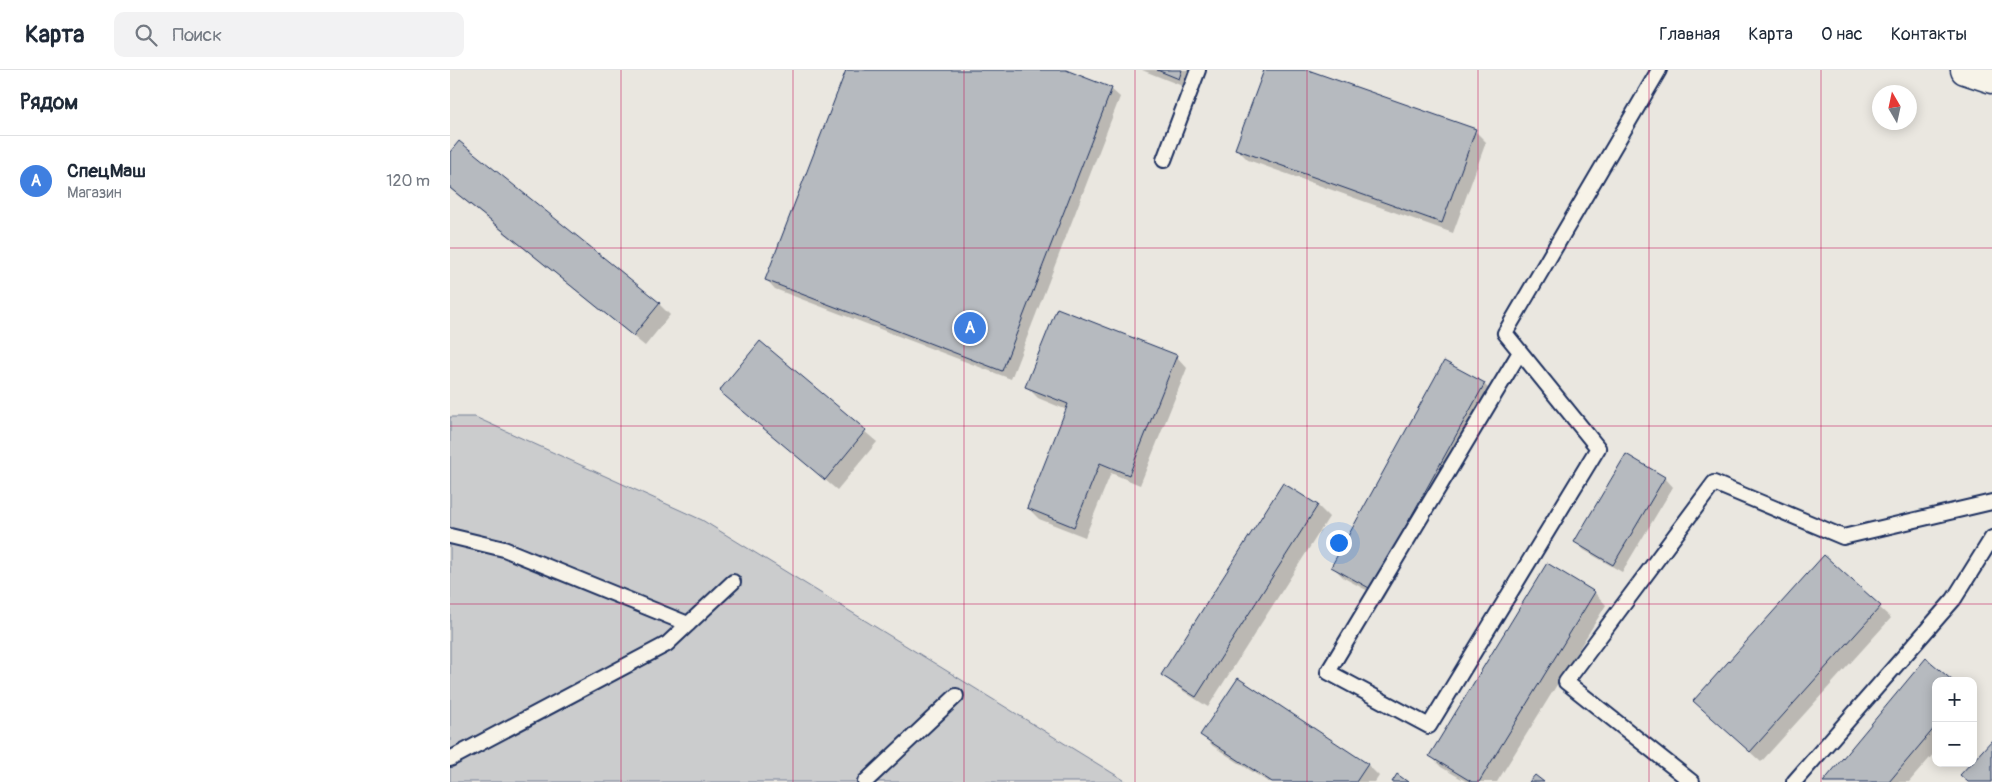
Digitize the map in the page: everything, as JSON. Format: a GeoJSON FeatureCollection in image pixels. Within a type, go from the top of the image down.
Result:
{"type":"FeatureCollection","features":[{"type":"Feature","properties":{"kind":"lane"},"geometry":{"type":"LineString","coordinates":[[1164,160],[1198,70]]}},
{"type":"Feature","properties":{"kind":"lane"},"geometry":{"type":"LineString","coordinates":[[1520,352],[1328,672],[1429,726],[1598,448],[1505,333],[1659,70]]}},
{"type":"Feature","properties":{"kind":"lane"},"geometry":{"type":"LineString","coordinates":[[1692,782],[1566,682],[1714,483],[1843,537],[1992,502]]}},
{"type":"Feature","properties":{"kind":"lane"},"geometry":{"type":"LineString","coordinates":[[450,536],[504,549],[688,624]]}},
{"type":"Feature","properties":{"kind":"lane"},"geometry":{"type":"LineString","coordinates":[[1794,782],[1954,599],[1992,538]]}},
{"type":"Feature","properties":{"kind":"lane"},"geometry":{"type":"LineString","coordinates":[[450,759],[667,644],[733,582]]}},
{"type":"Feature","properties":{"kind":"lane"},"geometry":{"type":"LineString","coordinates":[[865,782],[956,696]]}},
{"type":"Feature","properties":{"kind":"shaded area"},"geometry":{"type":"Polygon","coordinates":[[[450,417],[475,417],[702,520],[1127,782],[450,782],[450,417]]]}},
{"type":"Feature","properties":{"kind":"building"},"geometry":{"type":"Polygon","coordinates":[[[846,70],[1066,70],[1112,88],[1002,371],[765,280],[846,70]]]}},
{"type":"Feature","properties":{"kind":"building"},"geometry":{"type":"Polygon","coordinates":[[[1157,70],[1182,70],[1179,79],[1157,70]]]}},
{"type":"Feature","properties":{"kind":"building"},"geometry":{"type":"Polygon","coordinates":[[[1264,70],[1308,70],[1476,129],[1442,223],[1235,149],[1264,70]]]}},
{"type":"Feature","properties":{"kind":"building"},"geometry":{"type":"Polygon","coordinates":[[[459,141],[660,303],[633,336],[450,188],[450,152],[459,141]]]}},
{"type":"Feature","properties":{"kind":"building"},"geometry":{"type":"Polygon","coordinates":[[[1057,308],[1177,355],[1129,475],[1100,463],[1074,527],[1027,508],[1068,404],[1025,387],[1057,308]]]}},
{"type":"Feature","properties":{"kind":"building"},"geometry":{"type":"Polygon","coordinates":[[[760,341],[866,430],[825,480],[719,391],[760,341]]]}},
{"type":"Feature","properties":{"kind":"building"},"geometry":{"type":"Polygon","coordinates":[[[1444,361],[1485,383],[1371,589],[1331,567],[1444,361]]]}},
{"type":"Feature","properties":{"kind":"building"},"geometry":{"type":"Polygon","coordinates":[[[1626,454],[1665,477],[1613,565],[1574,542],[1626,454]]]}},
{"type":"Feature","properties":{"kind":"building"},"geometry":{"type":"Polygon","coordinates":[[[1283,483],[1318,505],[1196,697],[1161,675],[1283,483]]]}},
{"type":"Feature","properties":{"kind":"building"},"geometry":{"type":"Polygon","coordinates":[[[1824,555],[1881,606],[1750,752],[1693,701],[1824,555]]]}},
{"type":"Feature","properties":{"kind":"building"},"geometry":{"type":"Polygon","coordinates":[[[1547,563],[1595,592],[1479,782],[1472,782],[1429,756],[1547,563]]]}},
{"type":"Feature","properties":{"kind":"building"},"geometry":{"type":"Polygon","coordinates":[[[1926,658],[1948,677],[1932,677],[1932,731],[1889,782],[1823,782],[1926,658]]]}},
{"type":"Feature","properties":{"kind":"building"},"geometry":{"type":"Polygon","coordinates":[[[1238,678],[1368,764],[1356,782],[1272,782],[1200,735],[1238,678]]]}},
{"type":"Feature","properties":{"kind":"building"},"geometry":{"type":"Polygon","coordinates":[[[1992,740],[1992,782],[1968,782],[1960,775],[1967,767],[1977,767],[1977,757],[1992,740]]]}},
{"type":"Feature","properties":{"kind":"building"},"geometry":{"type":"Polygon","coordinates":[[[1397,774],[1408,782],[1392,782],[1397,774]]]}},
{"type":"Feature","properties":{"kind":"building"},"geometry":{"type":"Polygon","coordinates":[[[1535,775],[1544,782],[1529,782],[1535,775]]]}},
{"type":"Feature","properties":{"kind":"place","name":"СпецМаш"},"geometry":{"type":"Point","coordinates":[970,328]}}]}
